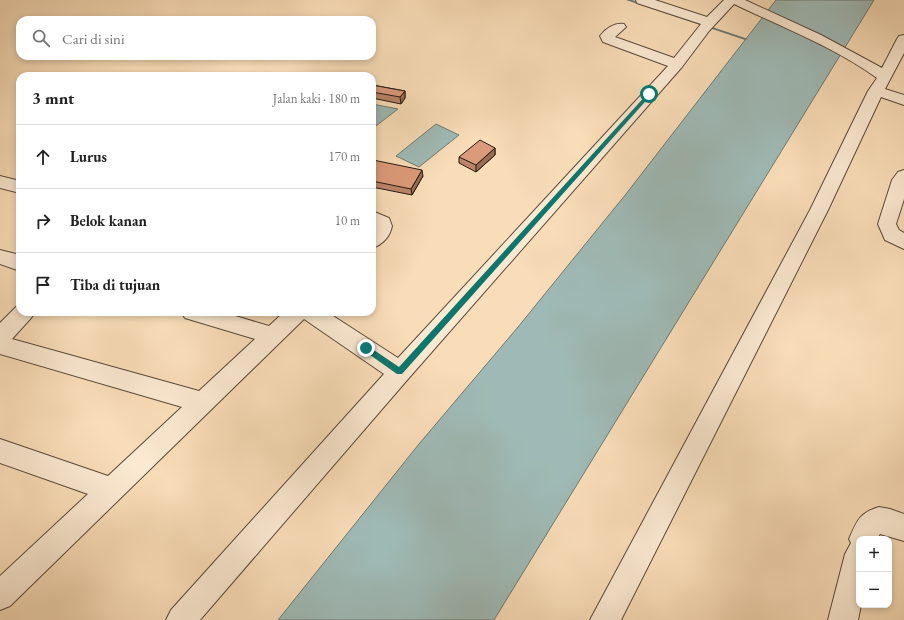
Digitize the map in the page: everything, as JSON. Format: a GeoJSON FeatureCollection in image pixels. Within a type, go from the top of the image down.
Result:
{"type":"FeatureCollection","features":[{"type":"Feature","properties":{"kind":"street"},"geometry":{"type":"LineString","coordinates":[[642,0],[706,25]]}},
{"type":"Feature","properties":{"kind":"street"},"geometry":{"type":"LineString","coordinates":[[181,620],[400,372],[677,64],[706,25],[731,0]]}},
{"type":"Feature","properties":{"kind":"street"},"geometry":{"type":"LineString","coordinates":[[734,0],[816,38],[871,66],[880,84],[904,100]]}},
{"type":"Feature","properties":{"kind":"street"},"geometry":{"type":"LineString","coordinates":[[619,27],[607,36],[608,39],[677,64]]}},
{"type":"Feature","properties":{"kind":"street"},"geometry":{"type":"LineString","coordinates":[[605,620],[819,210],[880,84],[904,39]]}},
{"type":"Feature","properties":{"kind":"street"},"geometry":{"type":"LineString","coordinates":[[904,176],[901,180],[887,224],[892,235],[904,242]]}},
{"type":"Feature","properties":{"kind":"street"},"geometry":{"type":"LineString","coordinates":[[0,182],[16,186]]}},
{"type":"Feature","properties":{"kind":"street"},"geometry":{"type":"LineString","coordinates":[[376,220],[382,223],[383,228],[376,237]]}},
{"type":"Feature","properties":{"kind":"street"},"geometry":{"type":"LineString","coordinates":[[0,257],[16,262]]}},
{"type":"Feature","properties":{"kind":"street"},"geometry":{"type":"LineString","coordinates":[[0,337],[20,316]]}},
{"type":"Feature","properties":{"kind":"street"},"geometry":{"type":"LineString","coordinates":[[206,316],[274,336]]}},
{"type":"Feature","properties":{"kind":"street"},"geometry":{"type":"LineString","coordinates":[[1,595],[294,316]]}},
{"type":"Feature","properties":{"kind":"street"},"geometry":{"type":"LineString","coordinates":[[316,316],[400,372]]}},
{"type":"Feature","properties":{"kind":"street"},"geometry":{"type":"LineString","coordinates":[[0,345],[204,403]]}},
{"type":"Feature","properties":{"kind":"street"},"geometry":{"type":"LineString","coordinates":[[0,451],[112,490]]}},
{"type":"Feature","properties":{"kind":"street"},"geometry":{"type":"LineString","coordinates":[[864,536],[869,525],[875,521],[889,521],[904,528]]}},
{"type":"Feature","properties":{"kind":"street"},"geometry":{"type":"LineString","coordinates":[[844,620],[856,567]]}},
{"type":"Feature","properties":{"kind":"water"},"geometry":{"type":"Polygon","coordinates":[[[776,0],[874,0],[494,620],[278,620],[419,444],[518,327],[626,194],[776,0]]]}},
{"type":"Feature","properties":{"kind":"water"},"geometry":{"type":"Polygon","coordinates":[[[376,105],[398,109],[376,126],[376,105]]]}},
{"type":"Feature","properties":{"kind":"water"},"geometry":{"type":"Polygon","coordinates":[[[436,124],[459,135],[419,167],[396,156],[436,124]]]}},
{"type":"Feature","properties":{"kind":"building"},"geometry":{"type":"Polygon","coordinates":[[[376,86],[405,91],[400,97],[376,93],[376,86]]]}},
{"type":"Feature","properties":{"kind":"building"},"geometry":{"type":"Polygon","coordinates":[[[480,140],[495,148],[476,165],[459,157],[480,140]]]}},
{"type":"Feature","properties":{"kind":"building"},"geometry":{"type":"Polygon","coordinates":[[[376,161],[422,170],[411,189],[376,182],[376,161]]]}},
{"type":"Feature","properties":{"kind":"waterway"},"geometry":{"type":"LineString","coordinates":[[628,0],[746,39]]}},
{"type":"Feature","properties":{"kind":"route"},"geometry":{"type":"LineString","coordinates":[[366,348],[400,372],[649,94]]}}]}
